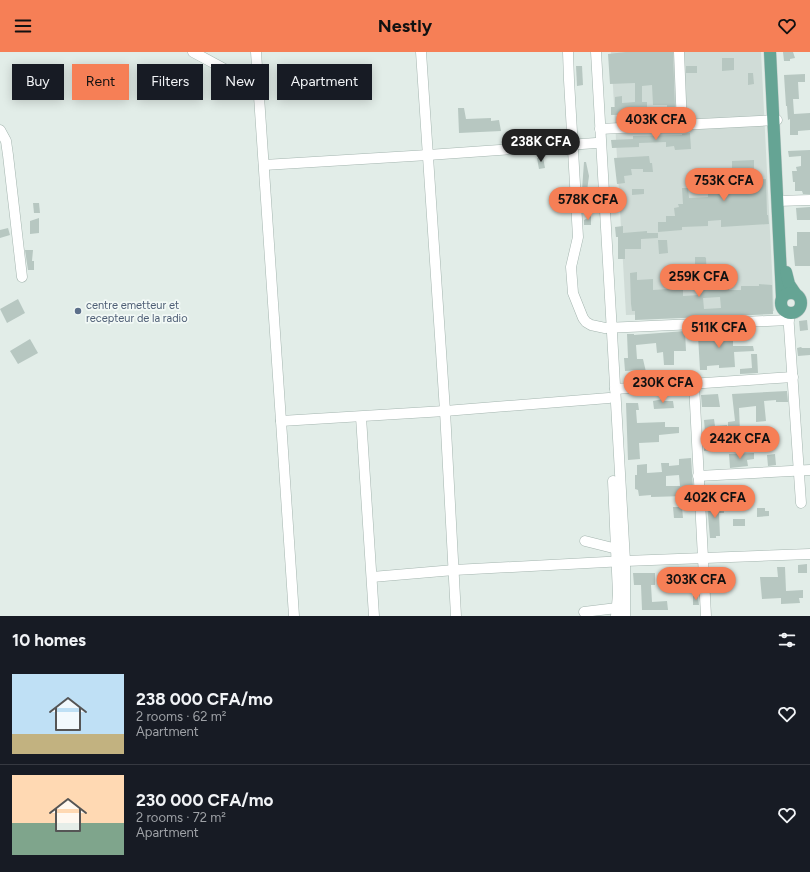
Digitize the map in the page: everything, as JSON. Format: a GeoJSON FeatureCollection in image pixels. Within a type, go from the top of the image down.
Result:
{"type":"FeatureCollection","features":[{"type":"Feature","properties":{"kind":"main road"},"geometry":{"type":"LineString","coordinates":[[770,52],[779,201],[781,302],[784,310],[792,314]]}},
{"type":"Feature","properties":{"kind":"main road"},"geometry":{"type":"LineString","coordinates":[[774,52],[775,120]]}},
{"type":"Feature","properties":{"kind":"main road"},"geometry":{"type":"LineString","coordinates":[[779,201],[789,284],[801,300],[801,306],[792,314]]}},
{"type":"Feature","properties":{"kind":"main road"},"geometry":{"type":"LineString","coordinates":[[782,297],[788,293],[810,296]]}},
{"type":"Feature","properties":{"kind":"main road"},"geometry":{"type":"LineString","coordinates":[[792,314],[810,305]]}},
{"type":"Feature","properties":{"kind":"street"},"geometry":{"type":"LineString","coordinates":[[193,52],[215,64]]}},
{"type":"Feature","properties":{"kind":"street"},"geometry":{"type":"LineString","coordinates":[[256,52],[257,64]]}},
{"type":"Feature","properties":{"kind":"street"},"geometry":{"type":"LineString","coordinates":[[421,52],[445,411],[456,616]]}},
{"type":"Feature","properties":{"kind":"street"},"geometry":{"type":"LineString","coordinates":[[568,52],[578,237],[571,267],[572,293],[583,318],[591,325],[608,328],[792,314],[793,377],[801,503]]}},
{"type":"Feature","properties":{"kind":"street"},"geometry":{"type":"LineString","coordinates":[[591,52],[608,328],[615,389],[621,561],[625,616]]}},
{"type":"Feature","properties":{"kind":"street"},"geometry":{"type":"LineString","coordinates":[[584,612],[616,612],[621,561],[617,549],[609,398],[608,328],[596,52]]}},
{"type":"Feature","properties":{"kind":"street"},"geometry":{"type":"LineString","coordinates":[[679,52],[682,126]]}},
{"type":"Feature","properties":{"kind":"street"},"geometry":{"type":"LineString","coordinates":[[259,100],[294,616]]}},
{"type":"Feature","properties":{"kind":"street"},"geometry":{"type":"LineString","coordinates":[[600,129],[682,126],[775,120]]}},
{"type":"Feature","properties":{"kind":"street"},"geometry":{"type":"LineString","coordinates":[[0,130],[6,141],[22,277]]}},
{"type":"Feature","properties":{"kind":"street"},"geometry":{"type":"LineString","coordinates":[[264,165],[596,143]]}},
{"type":"Feature","properties":{"kind":"street"},"geometry":{"type":"LineString","coordinates":[[779,201],[810,200]]}},
{"type":"Feature","properties":{"kind":"street"},"geometry":{"type":"LineString","coordinates":[[615,389],[793,377]]}},
{"type":"Feature","properties":{"kind":"street"},"geometry":{"type":"LineString","coordinates":[[694,384],[706,616]]}},
{"type":"Feature","properties":{"kind":"street"},"geometry":{"type":"LineString","coordinates":[[281,421],[362,417],[609,398]]}},
{"type":"Feature","properties":{"kind":"street"},"geometry":{"type":"LineString","coordinates":[[362,417],[374,616]]}},
{"type":"Feature","properties":{"kind":"street"},"geometry":{"type":"LineString","coordinates":[[698,476],[810,470]]}},
{"type":"Feature","properties":{"kind":"street"},"geometry":{"type":"LineString","coordinates":[[585,541],[617,549]]}},
{"type":"Feature","properties":{"kind":"street"},"geometry":{"type":"LineString","coordinates":[[372,577],[454,570],[621,561],[810,554]]}},
{"type":"Feature","properties":{"kind":"shaded area"},"geometry":{"type":"Polygon","coordinates":[[[611,52],[761,52],[774,311],[626,315],[611,52]]]}},
{"type":"Feature","properties":{"kind":"building"},"geometry":{"type":"Polygon","coordinates":[[[626,52],[673,52],[675,108],[671,112],[671,107],[667,107],[667,105],[653,105],[652,85],[642,86],[642,102],[647,102],[647,114],[611,115],[611,107],[615,107],[615,97],[622,96],[622,103],[635,102],[635,83],[610,84],[608,54],[626,52]]]}},
{"type":"Feature","properties":{"kind":"building"},"geometry":{"type":"Polygon","coordinates":[[[783,52],[793,52],[795,58],[790,59],[790,61],[784,61],[783,52]]]}},
{"type":"Feature","properties":{"kind":"building"},"geometry":{"type":"Polygon","coordinates":[[[722,58],[734,58],[734,70],[722,71],[722,58]]]}},
{"type":"Feature","properties":{"kind":"building"},"geometry":{"type":"Polygon","coordinates":[[[576,66],[582,66],[583,85],[577,86],[576,66]]]}},
{"type":"Feature","properties":{"kind":"building"},"geometry":{"type":"Polygon","coordinates":[[[686,66],[697,66],[697,73],[686,73],[686,66]]]}},
{"type":"Feature","properties":{"kind":"building"},"geometry":{"type":"Polygon","coordinates":[[[748,73],[753,73],[754,84],[748,85],[748,73]]]}},
{"type":"Feature","properties":{"kind":"building"},"geometry":{"type":"Polygon","coordinates":[[[805,74],[805,82],[798,82],[799,99],[793,99],[794,114],[810,113],[810,130],[798,131],[798,135],[790,135],[790,119],[788,120],[784,75],[805,74]]]}},
{"type":"Feature","properties":{"kind":"building"},"geometry":{"type":"Polygon","coordinates":[[[458,108],[464,108],[466,119],[491,118],[491,121],[499,120],[501,131],[459,133],[458,108]]]}},
{"type":"Feature","properties":{"kind":"building"},"geometry":{"type":"Polygon","coordinates":[[[690,133],[691,149],[675,150],[674,146],[666,147],[666,142],[639,143],[639,147],[612,148],[611,140],[633,139],[633,136],[682,135],[690,133]]]}},
{"type":"Feature","properties":{"kind":"building"},"geometry":{"type":"Polygon","coordinates":[[[810,150],[810,194],[803,194],[802,191],[795,191],[795,182],[793,182],[792,171],[797,171],[796,167],[801,166],[801,156],[789,157],[788,151],[810,150]]]}},
{"type":"Feature","properties":{"kind":"building"},"geometry":{"type":"Polygon","coordinates":[[[649,156],[650,163],[652,163],[653,172],[643,172],[643,169],[631,169],[632,175],[624,176],[625,183],[617,184],[614,158],[649,156]]]}},
{"type":"Feature","properties":{"kind":"building"},"geometry":{"type":"Polygon","coordinates":[[[543,157],[545,168],[539,169],[537,158],[543,157]]]}},
{"type":"Feature","properties":{"kind":"building"},"geometry":{"type":"Polygon","coordinates":[[[754,160],[754,180],[766,179],[767,215],[769,224],[721,227],[721,220],[708,221],[708,226],[682,227],[682,230],[658,232],[658,222],[666,222],[666,216],[675,216],[674,208],[679,207],[678,204],[683,204],[682,188],[688,188],[689,198],[708,197],[708,193],[710,193],[710,184],[717,184],[716,172],[732,171],[732,161],[754,160]]]}},
{"type":"Feature","properties":{"kind":"building"},"geometry":{"type":"Polygon","coordinates":[[[584,162],[586,162],[589,176],[587,191],[582,190],[584,162]]]}},
{"type":"Feature","properties":{"kind":"building"},"geometry":{"type":"Polygon","coordinates":[[[632,189],[644,189],[644,194],[632,195],[632,189]]]}},
{"type":"Feature","properties":{"kind":"building"},"geometry":{"type":"Polygon","coordinates":[[[582,201],[590,201],[591,210],[583,210],[582,201]]]}},
{"type":"Feature","properties":{"kind":"building"},"geometry":{"type":"Polygon","coordinates":[[[33,203],[39,203],[40,213],[34,213],[33,203]]]}},
{"type":"Feature","properties":{"kind":"building"},"geometry":{"type":"Polygon","coordinates":[[[810,207],[810,220],[797,220],[796,208],[810,207]]]}},
{"type":"Feature","properties":{"kind":"building"},"geometry":{"type":"Polygon","coordinates":[[[591,216],[591,225],[584,225],[584,220],[591,216]]]}},
{"type":"Feature","properties":{"kind":"building"},"geometry":{"type":"Polygon","coordinates":[[[39,218],[39,233],[30,234],[30,221],[39,218]]]}},
{"type":"Feature","properties":{"kind":"building"},"geometry":{"type":"Polygon","coordinates":[[[623,226],[623,233],[647,231],[647,233],[658,233],[658,238],[641,239],[641,249],[625,249],[625,259],[618,259],[618,237],[616,237],[615,227],[623,226]]]}},
{"type":"Feature","properties":{"kind":"building"},"geometry":{"type":"Polygon","coordinates":[[[8,228],[10,235],[0,238],[0,230],[8,228]]]}},
{"type":"Feature","properties":{"kind":"building"},"geometry":{"type":"Polygon","coordinates":[[[797,232],[810,232],[810,266],[795,266],[793,246],[797,246],[797,232]]]}},
{"type":"Feature","properties":{"kind":"building"},"geometry":{"type":"Polygon","coordinates":[[[658,240],[667,240],[668,253],[659,254],[658,240]]]}},
{"type":"Feature","properties":{"kind":"building"},"geometry":{"type":"Polygon","coordinates":[[[25,250],[33,250],[32,261],[34,261],[34,270],[28,270],[25,250]]]}},
{"type":"Feature","properties":{"kind":"building"},"geometry":{"type":"Polygon","coordinates":[[[695,257],[705,257],[707,278],[709,278],[709,281],[721,280],[722,286],[729,285],[729,290],[741,290],[741,286],[759,286],[759,284],[772,285],[773,314],[635,320],[635,311],[632,311],[631,304],[630,273],[637,272],[637,280],[653,279],[653,290],[683,288],[683,296],[699,295],[698,284],[690,284],[690,269],[695,268],[695,257]],[[720,297],[703,298],[704,309],[721,308],[720,297]]]}},
{"type":"Feature","properties":{"kind":"building"},"geometry":{"type":"Polygon","coordinates":[[[18,299],[25,313],[7,323],[0,309],[18,299]]]}},
{"type":"Feature","properties":{"kind":"building"},"geometry":{"type":"Polygon","coordinates":[[[807,320],[808,330],[800,331],[799,321],[807,320]]]}},
{"type":"Feature","properties":{"kind":"building"},"geometry":{"type":"Polygon","coordinates":[[[733,329],[733,346],[753,346],[754,351],[734,352],[735,367],[719,368],[719,365],[707,366],[707,370],[700,370],[698,336],[710,336],[710,330],[733,329]]]}},
{"type":"Feature","properties":{"kind":"building"},"geometry":{"type":"Polygon","coordinates":[[[685,331],[686,351],[674,351],[674,365],[664,365],[663,352],[657,353],[656,343],[636,345],[637,359],[643,359],[646,372],[640,372],[640,370],[625,371],[624,358],[628,358],[627,334],[634,335],[685,331]]]}},
{"type":"Feature","properties":{"kind":"building"},"geometry":{"type":"Polygon","coordinates":[[[30,339],[38,353],[18,364],[10,351],[30,339]]]}},
{"type":"Feature","properties":{"kind":"building"},"geometry":{"type":"Polygon","coordinates":[[[797,348],[810,348],[810,355],[798,356],[797,348]]]}},
{"type":"Feature","properties":{"kind":"building"},"geometry":{"type":"Polygon","coordinates":[[[751,354],[757,354],[758,373],[740,374],[740,369],[752,368],[751,354]]]}},
{"type":"Feature","properties":{"kind":"building"},"geometry":{"type":"Polygon","coordinates":[[[787,391],[788,402],[776,402],[776,400],[764,401],[766,421],[756,422],[756,406],[739,408],[740,432],[728,430],[728,422],[735,421],[732,394],[787,391]]]}},
{"type":"Feature","properties":{"kind":"building"},"geometry":{"type":"Polygon","coordinates":[[[718,394],[720,407],[702,407],[701,395],[718,394]]]}},
{"type":"Feature","properties":{"kind":"building"},"geometry":{"type":"Polygon","coordinates":[[[663,399],[663,401],[673,401],[674,408],[654,409],[653,401],[663,399]]]}},
{"type":"Feature","properties":{"kind":"building"},"geometry":{"type":"Polygon","coordinates":[[[626,403],[638,403],[639,410],[636,410],[637,423],[665,422],[665,427],[679,427],[679,433],[659,435],[659,442],[639,443],[640,459],[628,460],[626,403]]]}},
{"type":"Feature","properties":{"kind":"building"},"geometry":{"type":"Polygon","coordinates":[[[714,419],[715,426],[727,425],[728,431],[721,431],[721,444],[711,445],[711,450],[704,451],[704,445],[706,445],[704,420],[714,419]]]}},
{"type":"Feature","properties":{"kind":"building"},"geometry":{"type":"Polygon","coordinates":[[[754,453],[754,459],[747,460],[748,466],[730,468],[729,454],[754,453]]]}},
{"type":"Feature","properties":{"kind":"building"},"geometry":{"type":"Polygon","coordinates":[[[775,454],[776,465],[768,466],[767,455],[775,454]]]}},
{"type":"Feature","properties":{"kind":"building"},"geometry":{"type":"Polygon","coordinates":[[[691,458],[694,502],[686,502],[685,496],[639,496],[638,490],[635,489],[637,465],[647,464],[647,473],[662,472],[661,463],[669,463],[669,466],[679,465],[679,459],[691,458]],[[679,475],[666,476],[666,486],[680,486],[679,475]]]}},
{"type":"Feature","properties":{"kind":"building"},"geometry":{"type":"Polygon","coordinates":[[[707,504],[724,504],[724,513],[719,513],[720,536],[716,536],[716,538],[710,538],[707,504]]]}},
{"type":"Feature","properties":{"kind":"building"},"geometry":{"type":"Polygon","coordinates":[[[673,507],[682,507],[683,518],[674,518],[673,507]]]}},
{"type":"Feature","properties":{"kind":"building"},"geometry":{"type":"Polygon","coordinates":[[[757,508],[765,508],[765,511],[769,511],[769,516],[757,517],[757,508]]]}},
{"type":"Feature","properties":{"kind":"building"},"geometry":{"type":"Polygon","coordinates":[[[733,519],[745,519],[745,526],[733,526],[733,519]]]}},
{"type":"Feature","properties":{"kind":"building"},"geometry":{"type":"Polygon","coordinates":[[[807,564],[807,573],[798,573],[798,565],[807,564]]]}},
{"type":"Feature","properties":{"kind":"building"},"geometry":{"type":"Polygon","coordinates":[[[777,567],[785,567],[786,591],[803,590],[803,598],[799,598],[800,603],[781,604],[781,598],[762,599],[760,577],[778,577],[777,567]]]}},
{"type":"Feature","properties":{"kind":"building"},"geometry":{"type":"Polygon","coordinates":[[[633,573],[655,573],[655,585],[651,585],[652,602],[667,601],[668,610],[642,610],[641,585],[634,585],[633,573]]]}},
{"type":"Feature","properties":{"kind":"building"},"geometry":{"type":"Polygon","coordinates":[[[693,596],[698,596],[699,605],[693,605],[693,596]]]}},
{"type":"Feature","properties":{"kind":"place","name":"centre emetteur et recepteur de la radio"},"geometry":{"type":"Point","coordinates":[78,311]}}]}
